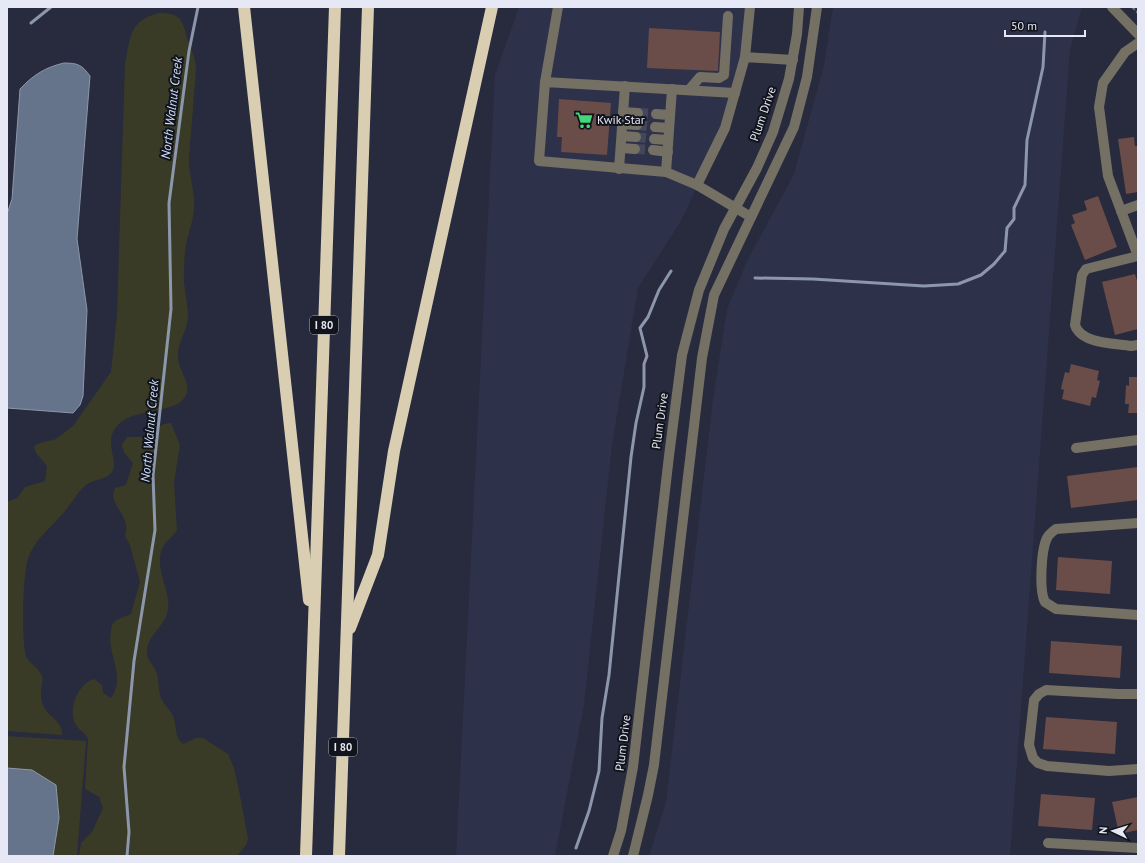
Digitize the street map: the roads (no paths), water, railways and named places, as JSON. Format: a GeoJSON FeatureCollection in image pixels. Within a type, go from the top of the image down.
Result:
{"type":"FeatureCollection","features":[{"type":"Feature","properties":{"kind":"highway"},"geometry":{"type":"LineString","coordinates":[[244,7],[313,643]]}},
{"type":"Feature","properties":{"kind":"highway","name":"I 80"},"geometry":{"type":"LineString","coordinates":[[306,856],[335,7]]}},
{"type":"Feature","properties":{"kind":"highway","name":"I 80"},"geometry":{"type":"LineString","coordinates":[[339,856],[368,7]]}},
{"type":"Feature","properties":{"kind":"highway"},"geometry":{"type":"LineString","coordinates":[[346,638],[378,555],[394,452],[492,7]]}},
{"type":"Feature","properties":{"kind":"street"},"geometry":{"type":"LineString","coordinates":[[558,7],[545,82],[539,161],[666,172],[697,185],[751,217]]}},
{"type":"Feature","properties":{"kind":"street"},"geometry":{"type":"LineString","coordinates":[[697,185],[724,128],[735,93],[745,56],[750,7]]}},
{"type":"Feature","properties":{"kind":"street","name":"Plum Drive"},"geometry":{"type":"LineString","coordinates":[[613,856],[621,831],[628,799],[648,645],[682,355],[698,290],[724,229],[736,208],[773,132],[789,79],[793,60],[799,7]]}},
{"type":"Feature","properties":{"kind":"street"},"geometry":{"type":"LineString","coordinates":[[633,856],[654,765],[702,358],[714,295],[794,127],[807,77],[817,7]]}},
{"type":"Feature","properties":{"kind":"street"},"geometry":{"type":"LineString","coordinates":[[1112,7],[1138,34]]}},
{"type":"Feature","properties":{"kind":"street"},"geometry":{"type":"LineString","coordinates":[[689,90],[700,77],[719,78],[724,75],[728,16]]}},
{"type":"Feature","properties":{"kind":"street"},"geometry":{"type":"LineString","coordinates":[[1138,43],[1124,52],[1103,83],[1099,106],[1108,176],[1138,256],[1086,269],[1082,275],[1075,325],[1077,332],[1085,338],[1131,346],[1138,345]]}},
{"type":"Feature","properties":{"kind":"street"},"geometry":{"type":"LineString","coordinates":[[745,56],[793,60]]}},
{"type":"Feature","properties":{"kind":"street"},"geometry":{"type":"LineString","coordinates":[[545,82],[735,93]]}},
{"type":"Feature","properties":{"kind":"street"},"geometry":{"type":"LineString","coordinates":[[619,168],[625,86]]}},
{"type":"Feature","properties":{"kind":"street"},"geometry":{"type":"LineString","coordinates":[[666,172],[672,89]]}},
{"type":"Feature","properties":{"kind":"street"},"geometry":{"type":"LineString","coordinates":[[623,112],[638,113]]}},
{"type":"Feature","properties":{"kind":"street"},"geometry":{"type":"LineString","coordinates":[[656,114],[670,115]]}},
{"type":"Feature","properties":{"kind":"street"},"geometry":{"type":"LineString","coordinates":[[622,124],[636,125]]}},
{"type":"Feature","properties":{"kind":"street"},"geometry":{"type":"LineString","coordinates":[[655,127],[669,128]]}},
{"type":"Feature","properties":{"kind":"street"},"geometry":{"type":"LineString","coordinates":[[622,136],[636,137]]}},
{"type":"Feature","properties":{"kind":"street"},"geometry":{"type":"LineString","coordinates":[[654,139],[668,140]]}},
{"type":"Feature","properties":{"kind":"street"},"geometry":{"type":"LineString","coordinates":[[621,148],[635,149]]}},
{"type":"Feature","properties":{"kind":"street"},"geometry":{"type":"LineString","coordinates":[[653,150],[668,152]]}},
{"type":"Feature","properties":{"kind":"street"},"geometry":{"type":"LineString","coordinates":[[1121,211],[1138,205]]}},
{"type":"Feature","properties":{"kind":"street"},"geometry":{"type":"LineString","coordinates":[[1076,448],[1138,440]]}},
{"type":"Feature","properties":{"kind":"street"},"geometry":{"type":"LineString","coordinates":[[1138,524],[1056,529],[1050,534],[1044,546],[1041,589],[1045,602],[1056,609],[1138,615]]}},
{"type":"Feature","properties":{"kind":"street"},"geometry":{"type":"LineString","coordinates":[[648,645],[667,647]]}},
{"type":"Feature","properties":{"kind":"street"},"geometry":{"type":"LineString","coordinates":[[1138,694],[1046,690],[1039,694],[1034,700],[1029,745],[1033,758],[1044,766],[1109,771],[1138,769]]}},
{"type":"Feature","properties":{"kind":"street"},"geometry":{"type":"LineString","coordinates":[[1048,843],[1108,852],[1138,848]]}},
{"type":"Feature","properties":{"kind":"waterway"},"geometry":{"type":"LineString","coordinates":[[31,23],[51,7]]}},
{"type":"Feature","properties":{"kind":"waterway","name":"North Walnut Creek"},"geometry":{"type":"LineString","coordinates":[[127,856],[129,832],[124,767],[134,661],[155,530],[153,475],[171,309],[169,203],[189,51],[198,7]]}},
{"type":"Feature","properties":{"kind":"waterway"},"geometry":{"type":"LineString","coordinates":[[755,278],[813,279],[924,286],[958,284],[981,275],[994,264],[1005,251],[1007,228],[1014,219],[1014,208],[1025,185],[1027,140],[1043,67],[1045,32]]}},
{"type":"Feature","properties":{"kind":"waterway"},"geometry":{"type":"LineString","coordinates":[[576,848],[589,811],[599,771],[602,718],[609,675],[631,457],[636,423],[644,387],[644,364],[647,356],[640,328],[648,317],[659,290],[671,271]]}},
{"type":"Feature","properties":{"kind":"tunnel"},"geometry":{"type":"LineString","coordinates":[[638,113],[656,114]]}},
{"type":"Feature","properties":{"kind":"tunnel"},"geometry":{"type":"LineString","coordinates":[[637,125],[655,127]]}},
{"type":"Feature","properties":{"kind":"tunnel"},"geometry":{"type":"LineString","coordinates":[[636,137],[654,139]]}},
{"type":"Feature","properties":{"kind":"tunnel"},"geometry":{"type":"LineString","coordinates":[[635,149],[653,150]]}},
{"type":"Feature","properties":{"kind":"place","name":"Kwik Star"},"geometry":{"type":"Point","coordinates":[584,120]}}]}
